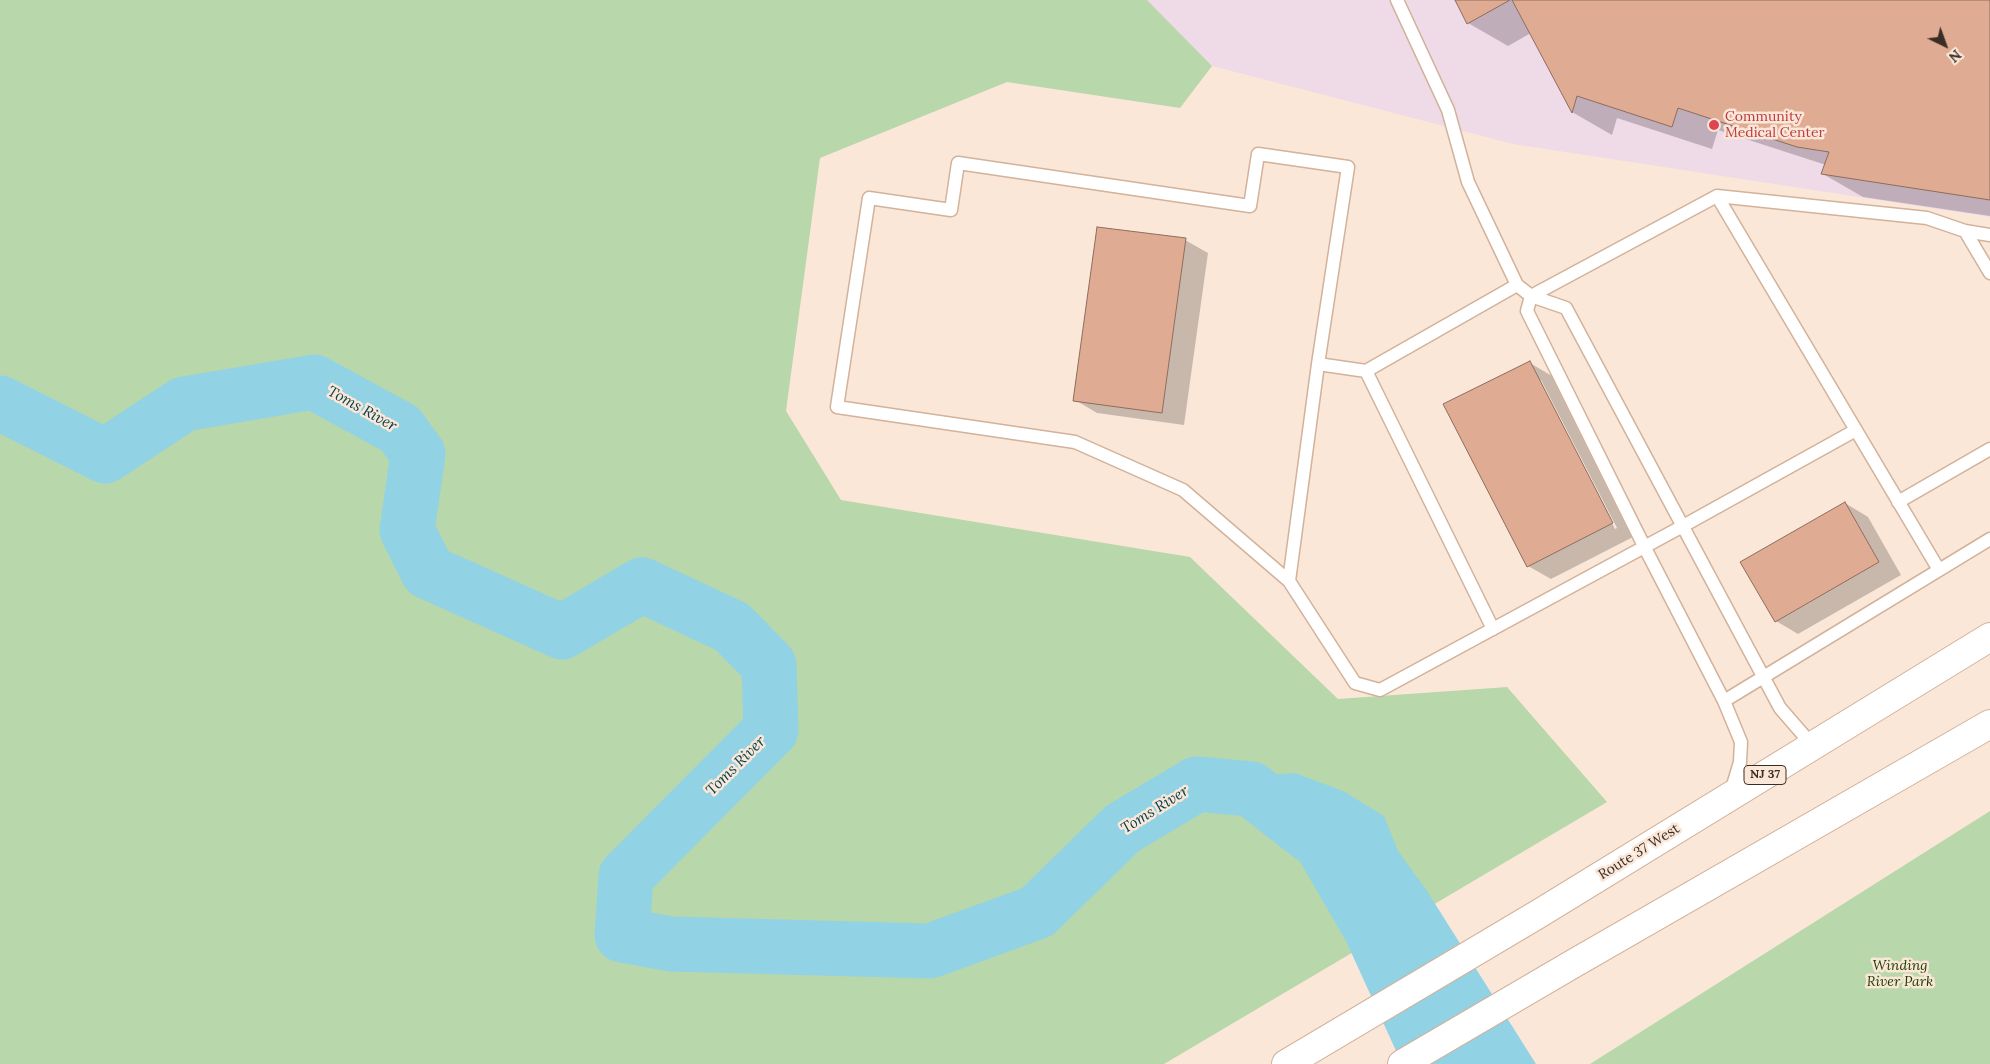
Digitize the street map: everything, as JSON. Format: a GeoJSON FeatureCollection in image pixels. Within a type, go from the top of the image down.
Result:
{"type":"FeatureCollection","features":[{"type":"Feature","properties":{"kind":"highway","name":"Route 37 West"},"geometry":{"type":"LineString","coordinates":[[1286,1064],[1540,913],[1990,637]]}},
{"type":"Feature","properties":{"kind":"highway"},"geometry":{"type":"LineString","coordinates":[[1402,1064],[1990,724]]}},
{"type":"Feature","properties":{"kind":"lane"},"geometry":{"type":"LineString","coordinates":[[1397,0],[1448,110],[1468,182],[1517,285],[1531,296],[1566,308],[1780,708],[1813,746]]}},
{"type":"Feature","properties":{"kind":"lane"},"geometry":{"type":"LineString","coordinates":[[1289,580],[1318,364],[1348,168],[1258,154],[1250,206],[958,163],[951,210],[869,198],[837,407],[1075,442],[1183,490],[1289,580],[1355,683],[1380,690],[1644,548],[1856,430]]}},
{"type":"Feature","properties":{"kind":"lane"},"geometry":{"type":"LineString","coordinates":[[1717,196],[1939,570]]}},
{"type":"Feature","properties":{"kind":"lane"},"geometry":{"type":"LineString","coordinates":[[1730,797],[1740,762],[1741,742],[1724,701],[1644,548],[1527,311],[1531,296],[1717,196],[1927,218],[1965,232],[1990,236]]}},
{"type":"Feature","properties":{"kind":"lane"},"geometry":{"type":"LineString","coordinates":[[1965,232],[1990,273]]}},
{"type":"Feature","properties":{"kind":"lane"},"geometry":{"type":"LineString","coordinates":[[1318,364],[1366,371],[1517,285]]}},
{"type":"Feature","properties":{"kind":"lane"},"geometry":{"type":"LineString","coordinates":[[1366,371],[1493,629]]}},
{"type":"Feature","properties":{"kind":"lane"},"geometry":{"type":"LineString","coordinates":[[1898,502],[1990,449]]}},
{"type":"Feature","properties":{"kind":"lane"},"geometry":{"type":"LineString","coordinates":[[1724,701],[1990,539]]}},
{"type":"Feature","properties":{"kind":"shaded area","name":"Community Medical Center"},"geometry":{"type":"Polygon","coordinates":[[[1147,0],[1990,0],[1990,217],[1513,144],[1212,66],[1147,0]]]}},
{"type":"Feature","properties":{"kind":"green space"},"geometry":{"type":"Polygon","coordinates":[[[0,0],[1147,0],[1212,66],[1180,108],[1007,82],[820,158],[786,411],[841,500],[1190,557],[1338,699],[1507,687],[1607,802],[1164,1064],[0,1064],[0,0]]]}},
{"type":"Feature","properties":{"kind":"green space","name":"Winding River Park"},"geometry":{"type":"Polygon","coordinates":[[[1990,811],[1990,1064],[1590,1064],[1990,811]]]}},
{"type":"Feature","properties":{"kind":"water"},"geometry":{"type":"Polygon","coordinates":[[[1295,773],[1343,791],[1384,816],[1398,851],[1427,891],[1536,1064],[1402,1064],[1346,941],[1295,853],[1248,813],[1253,776],[1295,773]]]}},
{"type":"Feature","properties":{"kind":"building"},"geometry":{"type":"Polygon","coordinates":[[[1455,0],[1510,0],[1467,24],[1455,0]]]}},
{"type":"Feature","properties":{"kind":"building","name":"Community Medical Center"},"geometry":{"type":"Polygon","coordinates":[[[1512,0],[1990,0],[1990,200],[1821,174],[1829,152],[1797,147],[1678,108],[1672,127],[1577,96],[1572,113],[1512,0]]]}},
{"type":"Feature","properties":{"kind":"building"},"geometry":{"type":"Polygon","coordinates":[[[1097,227],[1186,238],[1162,413],[1073,401],[1097,227]]]}},
{"type":"Feature","properties":{"kind":"building"},"geometry":{"type":"Polygon","coordinates":[[[1530,361],[1613,523],[1527,567],[1443,404],[1530,361]]]}},
{"type":"Feature","properties":{"kind":"building"},"geometry":{"type":"Polygon","coordinates":[[[1845,502],[1879,562],[1775,622],[1740,562],[1845,502]]]}},
{"type":"Feature","properties":{"kind":"waterway","name":"Toms River"},"geometry":{"type":"LineString","coordinates":[[0,403],[105,456],[184,404],[314,382],[400,429],[418,454],[407,530],[428,572],[562,632],[642,585],[732,627],[769,665],[771,730],[626,876],[622,935],[671,944],[930,951],[1037,912],[1123,828],[1197,784],[1251,789],[1310,835]]}},
{"type":"Feature","properties":{"kind":"place","name":"Community Medical Center"},"geometry":{"type":"Point","coordinates":[1714,125]}}]}
